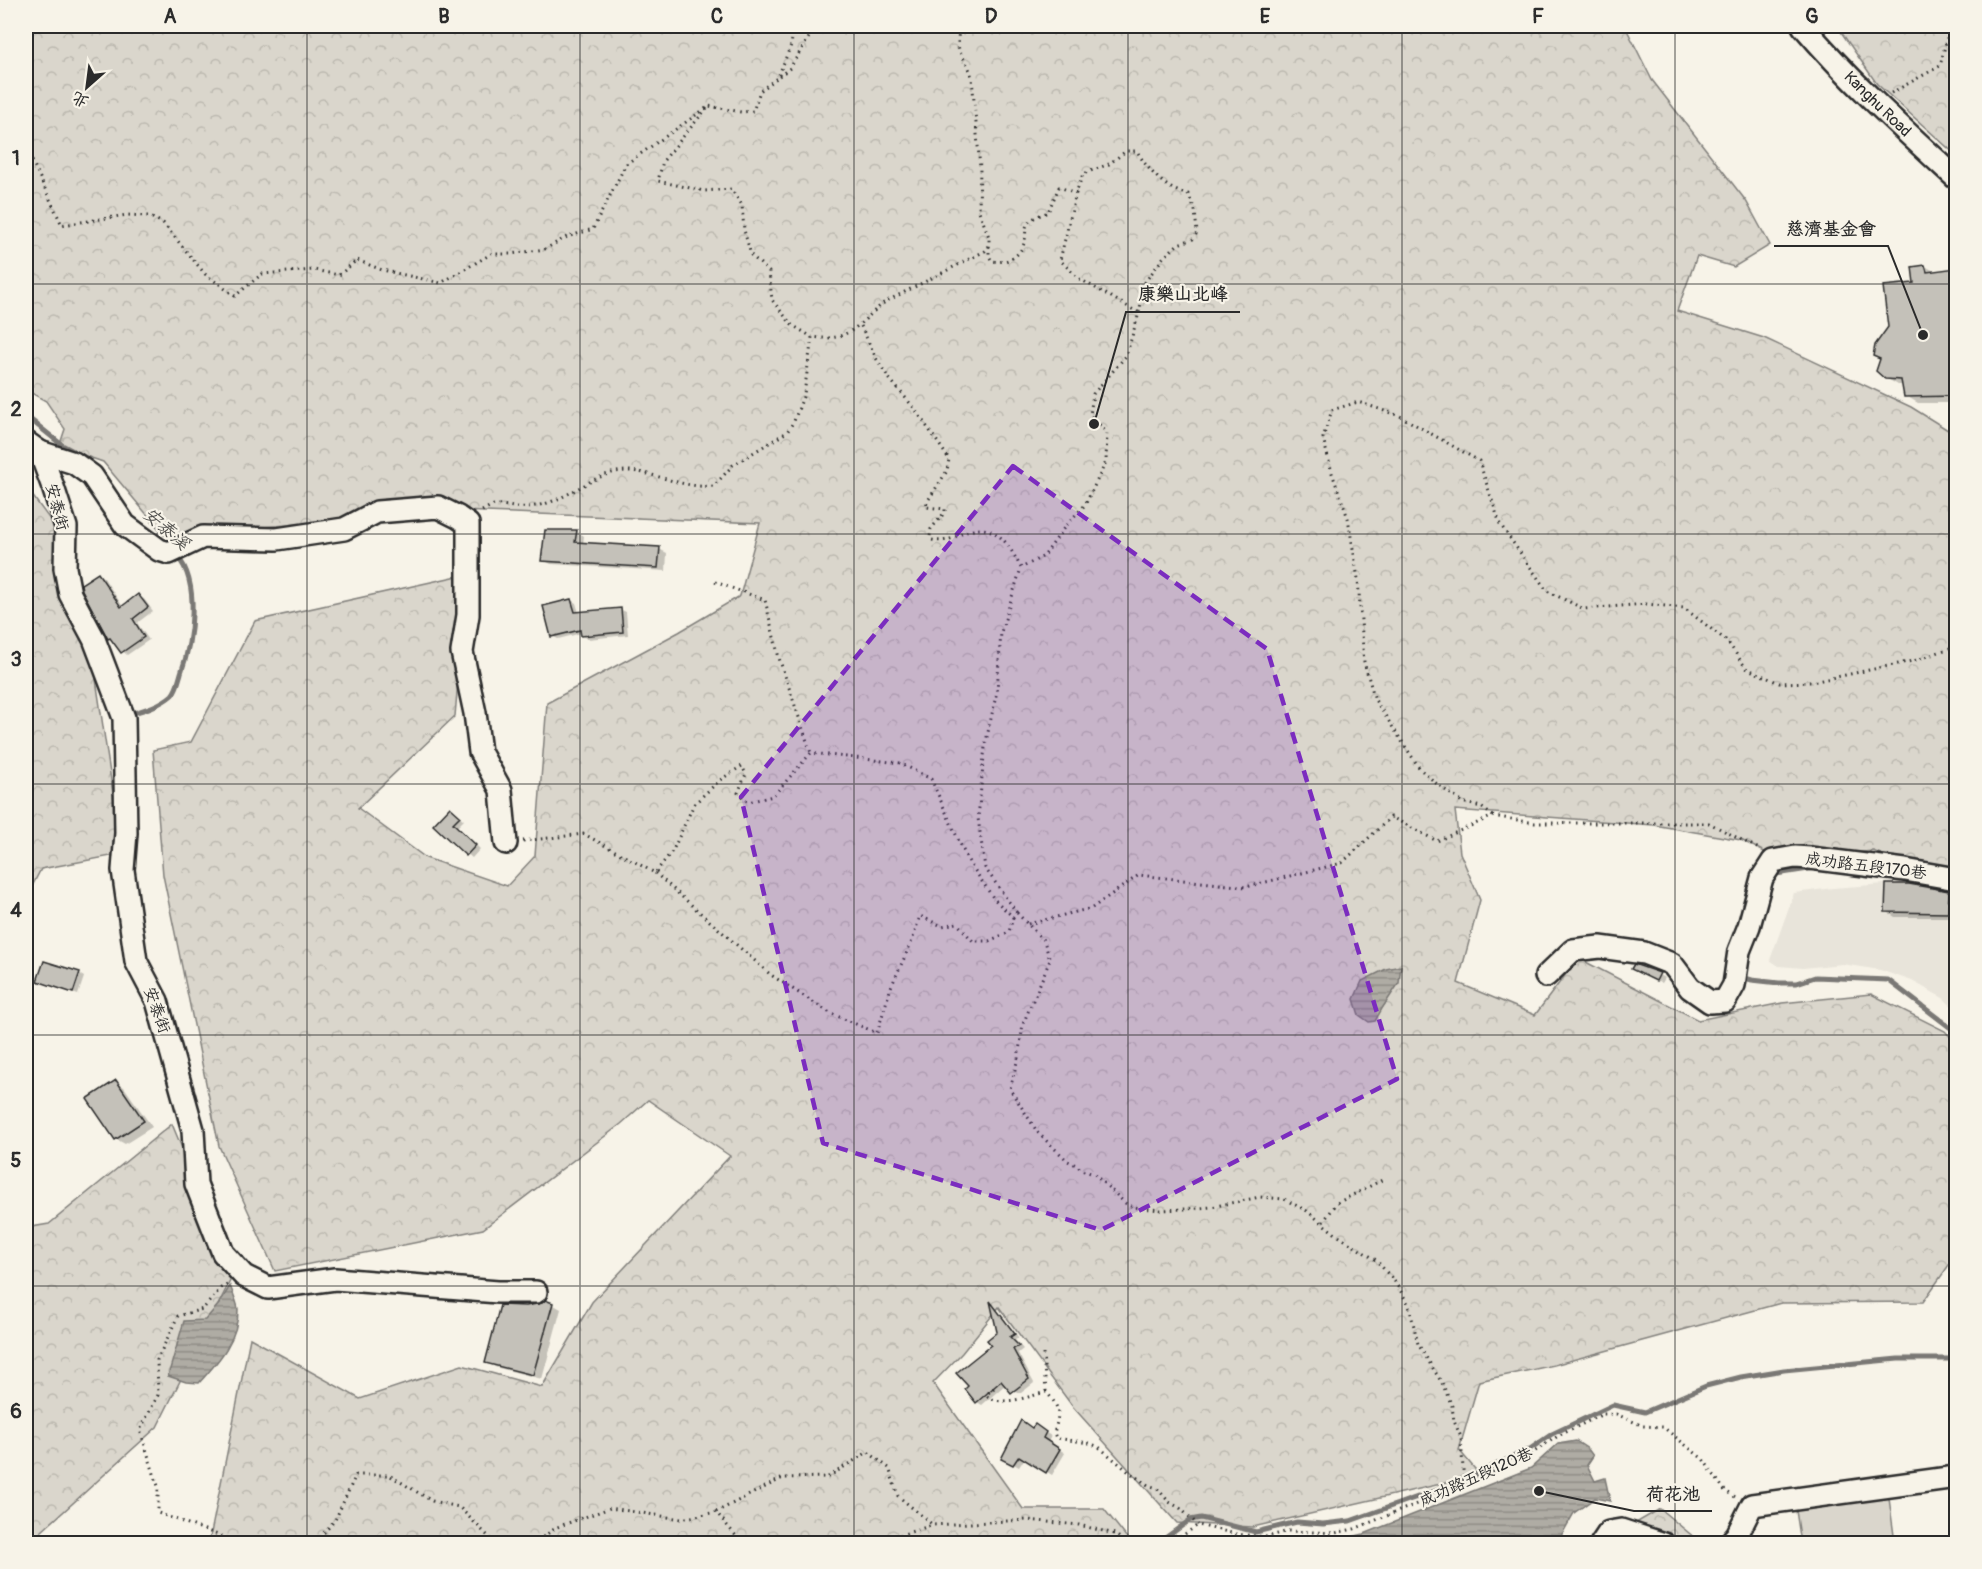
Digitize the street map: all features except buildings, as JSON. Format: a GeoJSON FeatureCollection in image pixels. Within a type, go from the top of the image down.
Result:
{"type":"FeatureCollection","features":[{"type":"Feature","properties":{"kind":"street","name":"Kanghu Road"},"geometry":{"type":"LineString","coordinates":[[1803,26],[1874,103],[1956,178]]}},
{"type":"Feature","properties":{"kind":"street","name":"安泰街"},"geometry":{"type":"LineString","coordinates":[[33,447],[74,463],[92,476],[125,525],[159,550],[169,553],[203,537],[278,539],[344,529],[377,512],[438,507],[468,524]]}},
{"type":"Feature","properties":{"kind":"street","name":"安泰街"},"geometry":{"type":"LineString","coordinates":[[33,447],[66,527],[64,568],[70,594],[94,639],[124,718],[126,833],[123,870],[136,961],[157,1001],[193,1130],[196,1184],[223,1253],[244,1276],[268,1288],[335,1279],[498,1292],[536,1292]]}},
{"type":"Feature","properties":{"kind":"street"},"geometry":{"type":"LineString","coordinates":[[468,524],[468,615],[462,652],[475,713],[480,752],[501,790],[506,843]]}},
{"type":"Feature","properties":{"kind":"street","name":"成功路五段170巷"},"geometry":{"type":"LineString","coordinates":[[1545,976],[1573,950],[1600,947],[1644,953],[1672,964],[1690,988],[1710,1002],[1725,1000],[1734,985],[1739,951],[1749,926],[1762,878],[1773,861],[1795,857],[1810,858],[1956,879]]}},
{"type":"Feature","properties":{"kind":"street"},"geometry":{"type":"LineString","coordinates":[[1729,1544],[1737,1535],[1752,1505],[1956,1477]]}},
{"type":"Feature","properties":{"kind":"street"},"geometry":{"type":"LineString","coordinates":[[1601,1544],[1609,1533],[1621,1530],[1664,1544]]}},
{"type":"Feature","properties":{"kind":"path"},"geometry":{"type":"LineString","coordinates":[[257,26],[261,31]]}},
{"type":"Feature","properties":{"kind":"path"},"geometry":{"type":"LineString","coordinates":[[778,77],[791,45],[794,26]]}},
{"type":"Feature","properties":{"kind":"path"},"geometry":{"type":"LineString","coordinates":[[26,160],[32,161],[62,225],[127,215],[148,216],[163,223],[205,274],[235,296],[262,274],[314,270],[339,275],[357,260],[382,270],[441,283],[491,254],[511,254],[545,249],[567,237],[593,229],[626,164],[709,106],[741,112],[753,111],[760,91],[790,68],[816,26]]}},
{"type":"Feature","properties":{"kind":"path"},"geometry":{"type":"LineString","coordinates":[[960,26],[957,42],[959,53],[970,67],[972,78],[980,168],[979,211],[988,237],[989,256],[992,261],[1002,263],[1017,256],[1024,242],[1027,224],[1032,219],[1048,212],[1059,187],[1076,193]]}},
{"type":"Feature","properties":{"kind":"path"},"geometry":{"type":"LineString","coordinates":[[1874,103],[1940,66],[1950,26]]}},
{"type":"Feature","properties":{"kind":"path"},"geometry":{"type":"LineString","coordinates":[[709,106],[663,161],[658,181],[704,191],[731,189],[742,205],[744,230],[751,255],[769,272],[772,300],[792,325],[812,337],[836,338],[860,325],[885,302],[954,268],[985,251],[989,246]]}},
{"type":"Feature","properties":{"kind":"path"},"geometry":{"type":"LineString","coordinates":[[1021,568],[1044,556],[1066,525],[1085,505],[1106,462],[1107,433],[1090,415],[1093,394],[1126,356],[1139,313],[1145,282],[1178,244],[1193,239],[1197,233],[1195,210],[1188,194],[1177,192],[1146,166],[1137,151],[1126,151],[1109,164],[1083,174],[1076,193],[1060,260],[1078,278],[1139,313]]}},
{"type":"Feature","properties":{"kind":"path"},"geometry":{"type":"LineString","coordinates":[[860,325],[888,377],[915,409],[949,459],[947,471],[927,502],[926,507],[945,509],[945,513],[931,530],[932,540],[940,542],[973,530],[990,530],[1008,543],[1021,568],[1001,632],[997,691],[985,746],[978,818],[985,868],[1017,913],[1044,941],[1050,960],[1023,1024],[1010,1089],[1038,1133],[1068,1161],[1081,1170],[1094,1174],[1125,1203],[1133,1207],[1160,1210],[1186,1209],[1211,1207],[1260,1197],[1284,1199],[1307,1211],[1337,1235],[1376,1260],[1395,1282],[1409,1305],[1418,1344],[1442,1383],[1452,1406],[1454,1421],[1461,1437],[1464,1485]]}},
{"type":"Feature","properties":{"kind":"path"},"geometry":{"type":"LineString","coordinates":[[468,524],[474,516],[492,505],[528,507],[547,503],[567,495],[590,481],[620,471],[635,472],[693,486],[714,486],[733,465],[787,432],[794,421],[804,393],[812,337]]}},
{"type":"Feature","properties":{"kind":"path"},"geometry":{"type":"LineString","coordinates":[[1770,854],[1709,823],[1535,823],[1493,816],[1481,807],[1462,802],[1420,768],[1375,700],[1364,662],[1358,579],[1348,518],[1332,473],[1323,438],[1332,410],[1358,402],[1400,416],[1479,461],[1500,524],[1546,591],[1584,609],[1646,604],[1684,608],[1727,641],[1746,668],[1779,682],[1812,682],[1917,660],[1956,646]]}},
{"type":"Feature","properties":{"kind":"path"},"geometry":{"type":"LineString","coordinates":[[715,582],[765,600],[779,658],[811,753]]}},
{"type":"Feature","properties":{"kind":"path"},"geometry":{"type":"LineString","coordinates":[[655,873],[673,850],[694,804],[720,780],[742,766],[747,774],[738,793],[748,802],[773,796],[811,753]]}},
{"type":"Feature","properties":{"kind":"path"},"geometry":{"type":"LineString","coordinates":[[811,753],[900,763],[931,779],[967,859],[994,899],[1013,917]]}},
{"type":"Feature","properties":{"kind":"path"},"geometry":{"type":"LineString","coordinates":[[1029,924],[1092,908],[1139,875],[1246,887],[1342,863],[1391,817],[1437,841],[1493,816]]}},
{"type":"Feature","properties":{"kind":"path"},"geometry":{"type":"LineString","coordinates":[[506,843],[584,834],[655,873],[771,975],[830,1013],[877,1033],[891,987],[912,941],[920,916],[942,927],[957,923],[973,941],[989,941],[1009,932],[1013,917],[1017,913]]}},
{"type":"Feature","properties":{"kind":"path"},"geometry":{"type":"LineString","coordinates":[[1323,1222],[1338,1203],[1382,1180]]}},
{"type":"Feature","properties":{"kind":"path"},"geometry":{"type":"LineString","coordinates":[[244,1276],[222,1288],[204,1309],[178,1316],[157,1360],[158,1395],[140,1430],[158,1486],[158,1513],[232,1540],[316,1542],[335,1520],[356,1475],[389,1475],[432,1501],[459,1508],[496,1544]]}},
{"type":"Feature","properties":{"kind":"path"},"geometry":{"type":"LineString","coordinates":[[1043,1354],[1046,1392],[1056,1403],[1059,1418],[1054,1434],[1056,1438],[1089,1443],[1099,1447],[1148,1485],[1157,1488],[1169,1502],[1197,1523],[1170,1544]]}},
{"type":"Feature","properties":{"kind":"path"},"geometry":{"type":"LineString","coordinates":[[994,1388],[986,1395],[1004,1401],[1046,1392]]}},
{"type":"Feature","properties":{"kind":"path","name":"成功路五段120巷"},"geometry":{"type":"LineString","coordinates":[[1197,1523],[1236,1534],[1267,1538],[1288,1531],[1335,1533],[1354,1529],[1525,1458],[1558,1436],[1603,1414],[1616,1414],[1644,1426],[1663,1427],[1703,1459],[1725,1491],[1752,1505]]}},
{"type":"Feature","properties":{"kind":"path"},"geometry":{"type":"LineString","coordinates":[[533,1544],[558,1527],[610,1508],[681,1519],[716,1512],[783,1478],[828,1477],[868,1452],[889,1468],[898,1496],[933,1524]]}},
{"type":"Feature","properties":{"kind":"path"},"geometry":{"type":"LineString","coordinates":[[716,1512],[745,1544]]}},
{"type":"Feature","properties":{"kind":"path"},"geometry":{"type":"LineString","coordinates":[[871,1544],[933,1524],[1027,1520],[1088,1527],[1115,1534],[1127,1544]]}},
{"type":"Feature","properties":{"kind":"highlighted area"},"geometry":{"type":"Polygon","coordinates":[[[1013,466],[1267,649],[1397,1079],[1101,1230],[823,1143],[741,797],[1013,466]]]}},
{"type":"Feature","properties":{"kind":"shaded area"},"geometry":{"type":"Polygon","coordinates":[[[1901,880],[1929,880],[1956,890],[1956,1010],[1943,998],[1912,981],[1880,970],[1842,964],[1803,968],[1779,966],[1770,960],[1794,893],[1885,884],[1901,880]]]}},
{"type":"Feature","properties":{"kind":"shaded area"},"geometry":{"type":"Polygon","coordinates":[[[1401,966],[1399,983],[1375,1021],[1369,1022],[1359,1015],[1354,999],[1362,981],[1386,969],[1401,966]]]}},
{"type":"Feature","properties":{"kind":"shaded area"},"geometry":{"type":"Polygon","coordinates":[[[230,1286],[238,1309],[237,1320],[231,1340],[220,1358],[199,1383],[186,1382],[168,1376],[184,1321],[205,1320],[219,1304],[230,1286]]]}},
{"type":"Feature","properties":{"kind":"shaded area"},"geometry":{"type":"Polygon","coordinates":[[[1576,1441],[1588,1449],[1593,1456],[1587,1465],[1595,1481],[1605,1478],[1610,1501],[1595,1498],[1574,1513],[1561,1536],[1554,1543],[1271,1543],[1308,1538],[1333,1541],[1364,1534],[1531,1468],[1558,1444],[1576,1441]]]}},
{"type":"Feature","properties":{"kind":"green space"},"geometry":{"type":"Polygon","coordinates":[[[26,26],[1625,26],[1652,80],[1746,201],[1770,245],[1734,267],[1697,256],[1677,311],[1764,338],[1911,407],[1956,435],[1956,884],[1873,851],[1780,860],[1741,840],[1654,825],[1455,810],[1460,853],[1480,900],[1458,983],[1535,1015],[1578,958],[1698,1020],[1782,1003],[1871,994],[1945,1031],[1956,1043],[1956,1255],[1923,1302],[1781,1303],[1554,1365],[1479,1381],[1459,1450],[1480,1475],[1253,1527],[1177,1523],[1073,1407],[999,1307],[962,1353],[933,1383],[1023,1509],[1104,1509],[1131,1543],[209,1543],[250,1338],[360,1399],[462,1365],[542,1387],[592,1302],[730,1156],[648,1100],[621,1124],[483,1229],[275,1271],[219,1146],[163,875],[153,750],[191,742],[255,621],[467,574],[455,716],[358,808],[426,858],[507,886],[535,856],[547,703],[679,632],[740,596],[760,523],[461,511],[164,535],[103,462],[59,447],[65,429],[46,401],[26,390],[26,26]]]}},
{"type":"Feature","properties":{"kind":"green space"},"geometry":{"type":"Polygon","coordinates":[[[1837,26],[1956,26],[1956,155],[1877,84],[1837,26]]]}},
{"type":"Feature","properties":{"kind":"green space"},"geometry":{"type":"Polygon","coordinates":[[[26,487],[70,547],[95,673],[122,854],[41,869],[26,898],[26,487]]]}},
{"type":"Feature","properties":{"kind":"green space"},"geometry":{"type":"Polygon","coordinates":[[[172,1124],[234,1273],[157,1427],[31,1541],[41,1543],[26,1544],[26,1228],[49,1224],[172,1124]]]}},
{"type":"Feature","properties":{"kind":"green space"},"geometry":{"type":"Polygon","coordinates":[[[1888,1491],[1895,1543],[1801,1543],[1795,1504],[1888,1491]]]}},
{"type":"Feature","properties":{"kind":"green space"},"geometry":{"type":"Polygon","coordinates":[[[1660,1509],[1701,1543],[1600,1544],[1660,1509]]]}},
{"type":"Feature","properties":{"kind":"waterway","name":"安泰溪"},"geometry":{"type":"LineString","coordinates":[[26,416],[62,445],[88,459],[94,466]]}},
{"type":"Feature","properties":{"kind":"waterway","name":"安泰溪"},"geometry":{"type":"LineString","coordinates":[[130,714],[168,699],[179,682],[191,629],[192,597],[185,568],[177,556]]}},
{"type":"Feature","properties":{"kind":"waterway"},"geometry":{"type":"LineString","coordinates":[[1772,879],[1776,874],[1815,868]]}},
{"type":"Feature","properties":{"kind":"waterway"},"geometry":{"type":"LineString","coordinates":[[1742,974],[1745,978],[1752,980],[1779,983],[1797,983],[1815,977],[1888,980],[1956,1032]]}},
{"type":"Feature","properties":{"kind":"waterway"},"geometry":{"type":"LineString","coordinates":[[1157,1544],[1190,1520],[1201,1518],[1256,1532],[1297,1522],[1323,1524],[1350,1521],[1454,1484],[1530,1449],[1552,1434],[1613,1405],[1645,1412],[1706,1386],[1784,1370],[1898,1359],[1956,1359]]}},
{"type":"Feature","properties":{"kind":"place","name":"慈濟基金會"},"geometry":{"type":"Point","coordinates":[1923,335]}},
{"type":"Feature","properties":{"kind":"place","name":"康樂山北峰"},"geometry":{"type":"Point","coordinates":[1094,424]}},
{"type":"Feature","properties":{"kind":"place","name":"荷花池"},"geometry":{"type":"Point","coordinates":[1539,1491]}}]}
